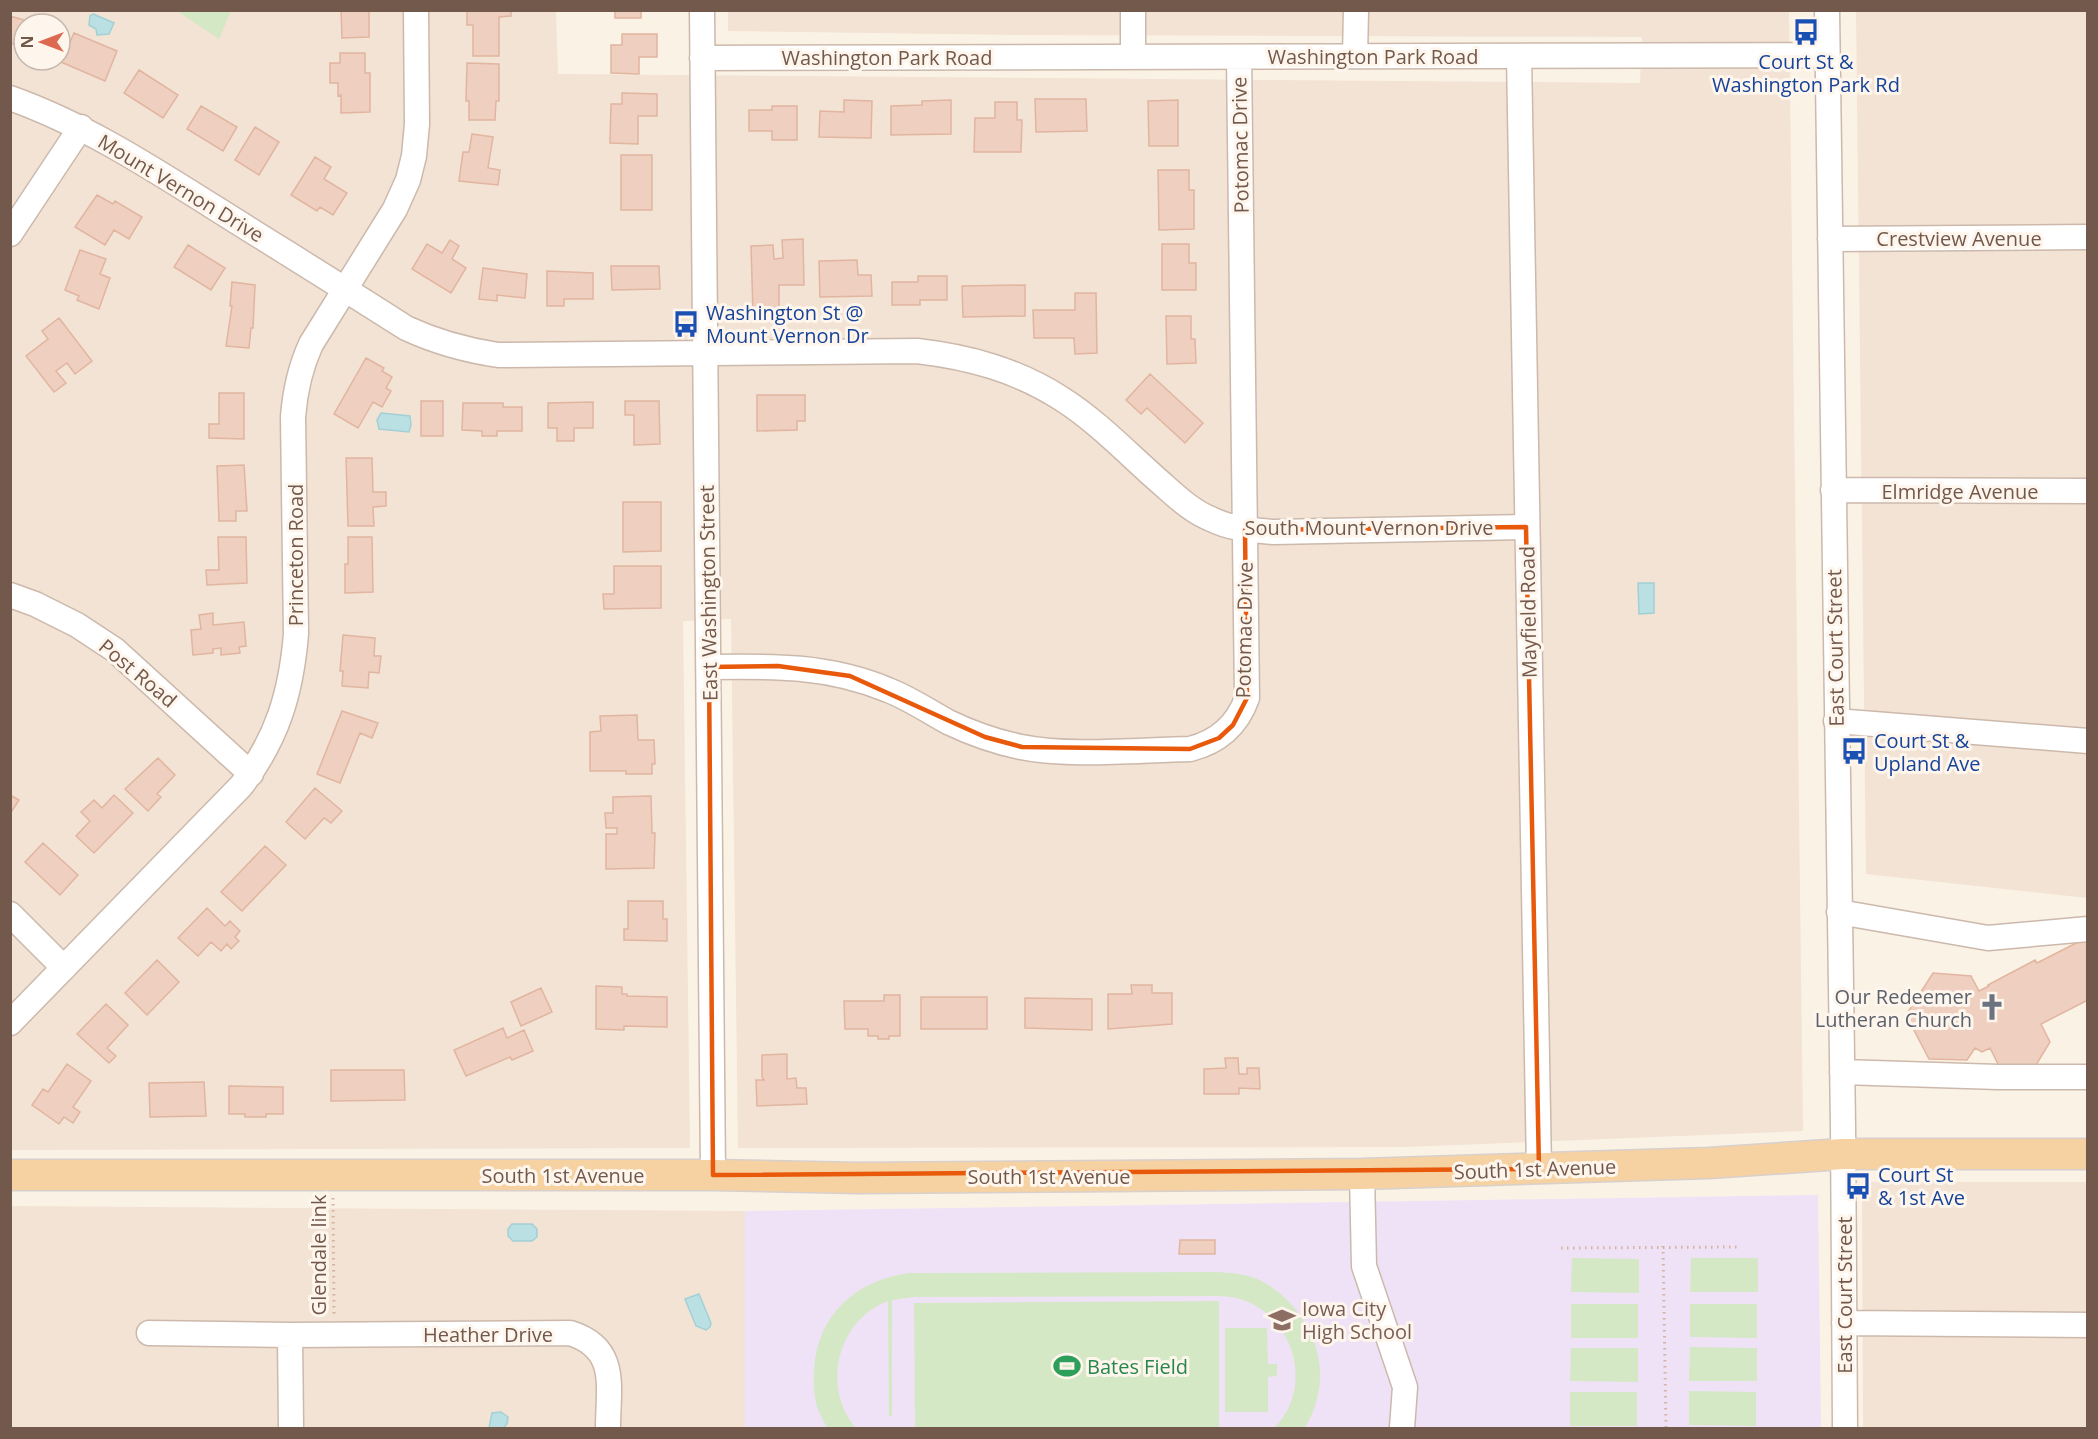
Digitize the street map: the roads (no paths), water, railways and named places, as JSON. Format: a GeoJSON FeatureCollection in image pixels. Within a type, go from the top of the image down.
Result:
{"type":"FeatureCollection","features":[{"type":"Feature","properties":{"kind":"main road","name":"South 1st Avenue"},"geometry":{"type":"LineString","coordinates":[[10,1175],[713,1175],[859,1178],[1362,1174],[1709,1163],[1843,1154],[2088,1154]]}},
{"type":"Feature","properties":{"kind":"street","name":"Princeton Road"},"geometry":{"type":"LineString","coordinates":[[10,1023],[241,786],[251,774],[275,731],[286,700],[293,667],[296,623],[293,417],[295,390],[302,364],[311,344],[395,209],[408,180],[414,156],[417,124],[416,10]]}},
{"type":"Feature","properties":{"kind":"street","name":"East Washington Street"},"geometry":{"type":"LineString","coordinates":[[702,10],[713,1175]]}},
{"type":"Feature","properties":{"kind":"street"},"geometry":{"type":"LineString","coordinates":[[1133,10],[1133,57]]}},
{"type":"Feature","properties":{"kind":"street"},"geometry":{"type":"LineString","coordinates":[[1355,56],[1356,10]]}},
{"type":"Feature","properties":{"kind":"street","name":"East Court Street"},"geometry":{"type":"LineString","coordinates":[[1827,10],[1845,1428]]}},
{"type":"Feature","properties":{"kind":"street","name":"Washington Park Road"},"geometry":{"type":"LineString","coordinates":[[702,58],[1827,55]]}},
{"type":"Feature","properties":{"kind":"street","name":"Mayfield Road"},"geometry":{"type":"LineString","coordinates":[[1519,56],[1539,1169]]}},
{"type":"Feature","properties":{"kind":"street","name":"Potomac Drive"},"geometry":{"type":"LineString","coordinates":[[709,667],[778,666],[809,668],[850,676],[889,690],[950,723],[985,737],[1022,747],[1069,751],[1190,749],[1204,746],[1219,738],[1233,726],[1247,698],[1239,57]]}},
{"type":"Feature","properties":{"kind":"street","name":"Mount Vernon Drive"},"geometry":{"type":"LineString","coordinates":[[10,99],[43,110],[81,127],[136,158],[345,290]]}},
{"type":"Feature","properties":{"kind":"street"},"geometry":{"type":"LineString","coordinates":[[10,234],[81,127]]}},
{"type":"Feature","properties":{"kind":"street","name":"Crestview Avenue"},"geometry":{"type":"LineString","coordinates":[[1830,238],[2088,237]]}},
{"type":"Feature","properties":{"kind":"street","name":"South Mount Vernon Drive"},"geometry":{"type":"LineString","coordinates":[[345,290],[406,328],[435,341],[466,350],[498,355],[916,351],[955,355],[993,365],[1029,380],[1063,399],[1186,505],[1210,519],[1245,530],[1273,532],[1526,527]]}},
{"type":"Feature","properties":{"kind":"street","name":"Elmridge Avenue"},"geometry":{"type":"LineString","coordinates":[[1833,490],[2088,491]]}},
{"type":"Feature","properties":{"kind":"street","name":"Post Road"},"geometry":{"type":"LineString","coordinates":[[10,595],[35,604],[77,625],[115,650],[251,774]]}},
{"type":"Feature","properties":{"kind":"street"},"geometry":{"type":"LineString","coordinates":[[1836,721],[2088,741]]}},
{"type":"Feature","properties":{"kind":"street"},"geometry":{"type":"LineString","coordinates":[[1839,912],[1988,938],[2088,928]]}},
{"type":"Feature","properties":{"kind":"street"},"geometry":{"type":"LineString","coordinates":[[10,914],[64,968]]}},
{"type":"Feature","properties":{"kind":"street"},"geometry":{"type":"LineString","coordinates":[[1842,1072],[1998,1077],[2088,1077]]}},
{"type":"Feature","properties":{"kind":"street"},"geometry":{"type":"LineString","coordinates":[[1362,1174],[1364,1266],[1405,1387],[1402,1428]]}},
{"type":"Feature","properties":{"kind":"street"},"geometry":{"type":"LineString","coordinates":[[1844,1323],[2088,1325]]}},
{"type":"Feature","properties":{"kind":"street","name":"Heather Drive"},"geometry":{"type":"LineString","coordinates":[[149,1333],[290,1335],[570,1333],[584,1337],[597,1346],[605,1358],[608,1369],[608,1428]]}},
{"type":"Feature","properties":{"kind":"street"},"geometry":{"type":"LineString","coordinates":[[290,1335],[291,1428]]}},
{"type":"Feature","properties":{"kind":"water"},"geometry":{"type":"Polygon","coordinates":[[[93,14],[114,23],[109,34],[97,35],[96,29],[89,25],[90,16],[93,14]]]}},
{"type":"Feature","properties":{"kind":"water"},"geometry":{"type":"Polygon","coordinates":[[[381,413],[410,416],[409,432],[379,429],[377,420],[381,413]]]}},
{"type":"Feature","properties":{"kind":"water"},"geometry":{"type":"Polygon","coordinates":[[[1638,583],[1654,583],[1654,613],[1639,614],[1638,583]]]}},
{"type":"Feature","properties":{"kind":"water"},"geometry":{"type":"Polygon","coordinates":[[[512,1224],[532,1224],[537,1229],[537,1237],[532,1241],[513,1241],[508,1236],[508,1229],[512,1224]]]}},
{"type":"Feature","properties":{"kind":"water"},"geometry":{"type":"Polygon","coordinates":[[[699,1294],[711,1323],[706,1330],[696,1326],[685,1299],[699,1294]]]}},
{"type":"Feature","properties":{"kind":"water"},"geometry":{"type":"Polygon","coordinates":[[[501,1412],[508,1417],[507,1424],[503,1428],[489,1428],[492,1413],[501,1412]]]}},
{"type":"Feature","properties":{"kind":"place","name":"Court St & Washington Park Rd"},"geometry":{"type":"Point","coordinates":[1806,32]}},
{"type":"Feature","properties":{"kind":"place","name":"Washington St @ Mount Vernon Dr"},"geometry":{"type":"Point","coordinates":[686,324]}},
{"type":"Feature","properties":{"kind":"place","name":"Court St & Upland Ave"},"geometry":{"type":"Point","coordinates":[1854,751]}},
{"type":"Feature","properties":{"kind":"place","name":"Our Redeemer Lutheran Church"},"geometry":{"type":"Point","coordinates":[1992,1007]}},
{"type":"Feature","properties":{"kind":"place","name":"Court St & 1st Ave"},"geometry":{"type":"Point","coordinates":[1858,1186]}},
{"type":"Feature","properties":{"kind":"place","name":"Iowa City High School"},"geometry":{"type":"Point","coordinates":[1282,1320]}},
{"type":"Feature","properties":{"kind":"place","name":"Bates Field"},"geometry":{"type":"Point","coordinates":[1067,1366]}}]}
